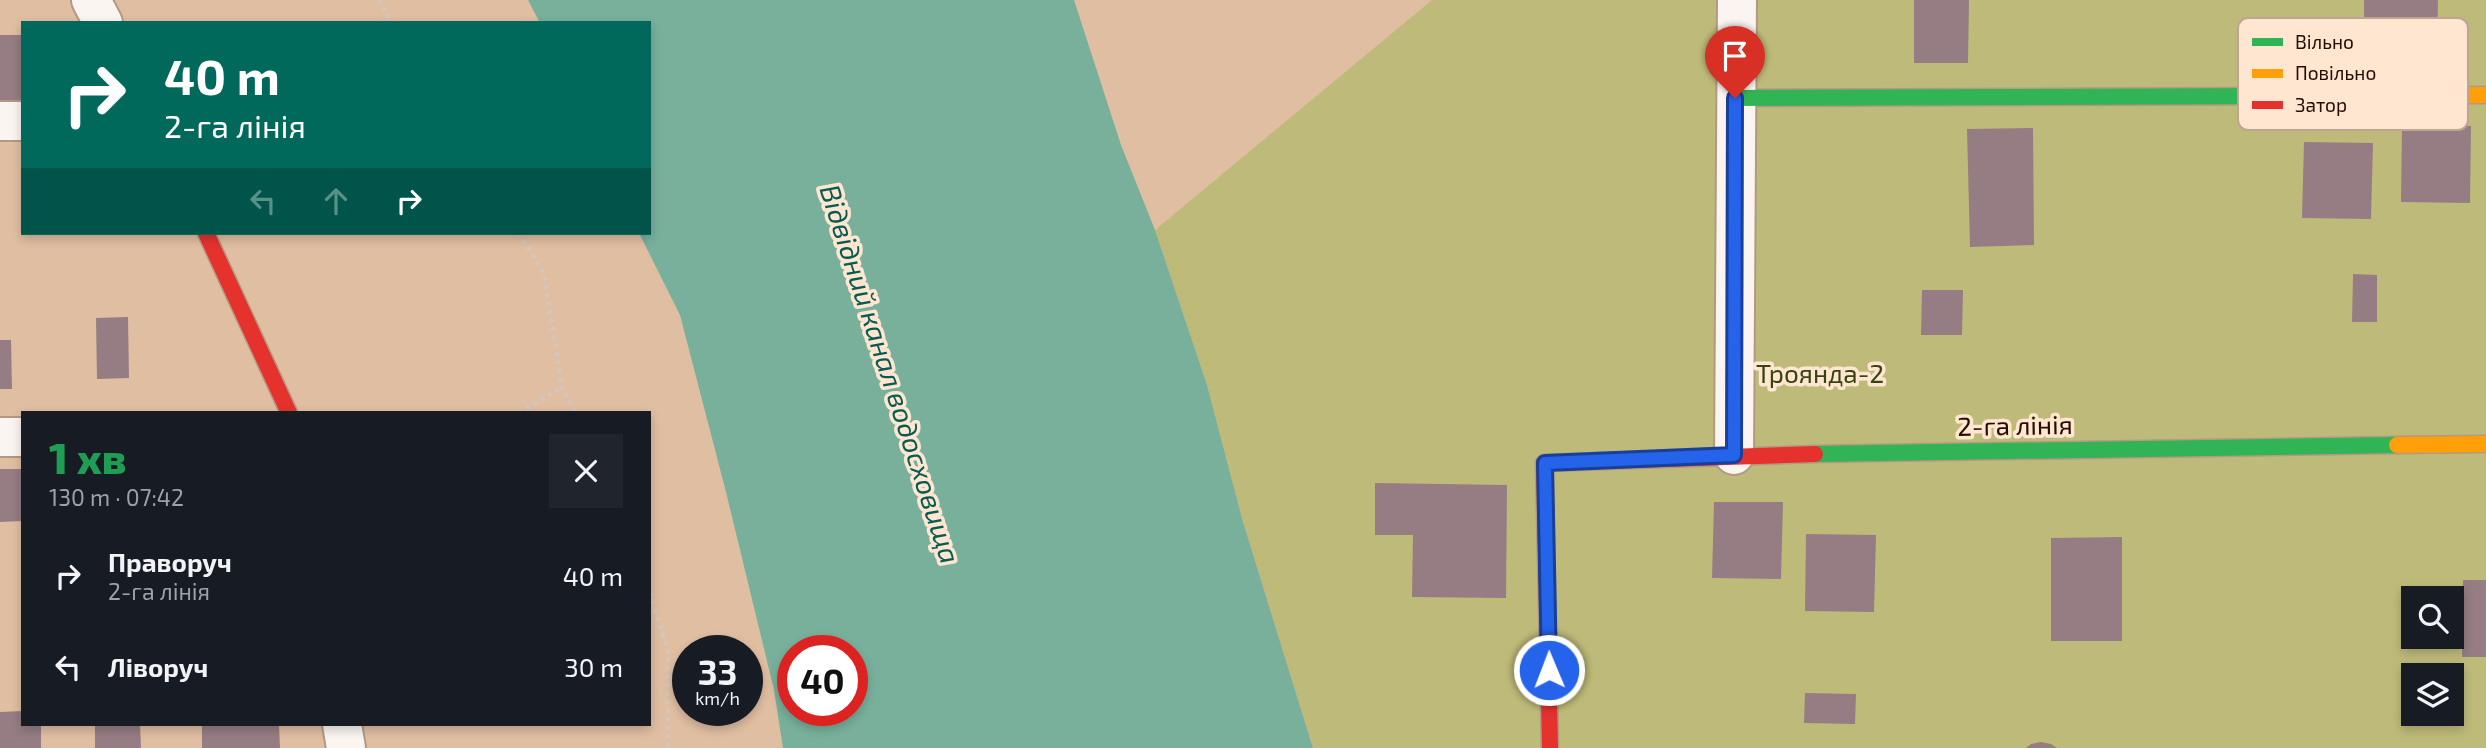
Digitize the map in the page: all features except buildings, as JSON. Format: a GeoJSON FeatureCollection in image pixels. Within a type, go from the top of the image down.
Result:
{"type":"FeatureCollection","features":[{"type":"Feature","properties":{"kind":"street"},"geometry":{"type":"LineString","coordinates":[[92,0],[102,21]]}},
{"type":"Feature","properties":{"kind":"street"},"geometry":{"type":"LineString","coordinates":[[1734,455],[1737,0]]}},
{"type":"Feature","properties":{"kind":"street"},"geometry":{"type":"LineString","coordinates":[[2468,94],[2486,94]]}},
{"type":"Feature","properties":{"kind":"street"},"geometry":{"type":"LineString","coordinates":[[1735,98],[2238,95]]}},
{"type":"Feature","properties":{"kind":"street"},"geometry":{"type":"LineString","coordinates":[[0,121],[21,121]]}},
{"type":"Feature","properties":{"kind":"street"},"geometry":{"type":"LineString","coordinates":[[207,235],[288,411]]}},
{"type":"Feature","properties":{"kind":"street"},"geometry":{"type":"LineString","coordinates":[[0,437],[21,436]]}},
{"type":"Feature","properties":{"kind":"street","name":"2-га лінія"},"geometry":{"type":"LineString","coordinates":[[1550,748],[1545,463],[1734,455],[2486,444]]}},
{"type":"Feature","properties":{"kind":"street"},"geometry":{"type":"LineString","coordinates":[[342,726],[346,748]]}},
{"type":"Feature","properties":{"kind":"path"},"geometry":{"type":"LineString","coordinates":[[379,0],[390,21]]}},
{"type":"Feature","properties":{"kind":"path"},"geometry":{"type":"LineString","coordinates":[[520,235],[544,273],[562,387],[574,411]]}},
{"type":"Feature","properties":{"kind":"path"},"geometry":{"type":"LineString","coordinates":[[522,411],[562,387]]}},
{"type":"Feature","properties":{"kind":"path"},"geometry":{"type":"LineString","coordinates":[[651,599],[668,650],[668,748]]}},
{"type":"Feature","properties":{"kind":"green space","name":"Троянда-2"},"geometry":{"type":"Polygon","coordinates":[[[1432,0],[2486,0],[2486,748],[1313,748],[1243,522],[1207,385],[1155,230],[1432,0]]]}},
{"type":"Feature","properties":{"kind":"water","name":"Відвідний канал водосховища"},"geometry":{"type":"Polygon","coordinates":[[[528,0],[1074,0],[1121,145],[1155,230],[1207,385],[1243,522],[1313,748],[783,748],[780,726],[868,726],[868,635],[777,635],[777,709],[763,635],[761,635],[680,315],[640,235],[651,235],[651,21],[539,21],[528,0]]]}},
{"type":"Feature","properties":{"kind":"traffic: fast"},"geometry":{"type":"LineString","coordinates":[[1735,98],[2238,96]]}},
{"type":"Feature","properties":{"kind":"traffic: fast"},"geometry":{"type":"LineString","coordinates":[[1815,454],[2397,445]]}},
{"type":"Feature","properties":{"kind":"traffic: slow"},"geometry":{"type":"LineString","coordinates":[[2468,95],[2486,95]]}},
{"type":"Feature","properties":{"kind":"traffic: slow"},"geometry":{"type":"LineString","coordinates":[[2397,445],[2486,444]]}},
{"type":"Feature","properties":{"kind":"traffic: jam"},"geometry":{"type":"LineString","coordinates":[[207,235],[288,411]]}},
{"type":"Feature","properties":{"kind":"traffic: jam"},"geometry":{"type":"LineString","coordinates":[[1550,748],[1544,463],[1815,454]]}},
{"type":"Feature","properties":{"kind":"route"},"geometry":{"type":"LineString","coordinates":[[1549,670],[1545,463],[1734,455],[1735,98]]}}]}
